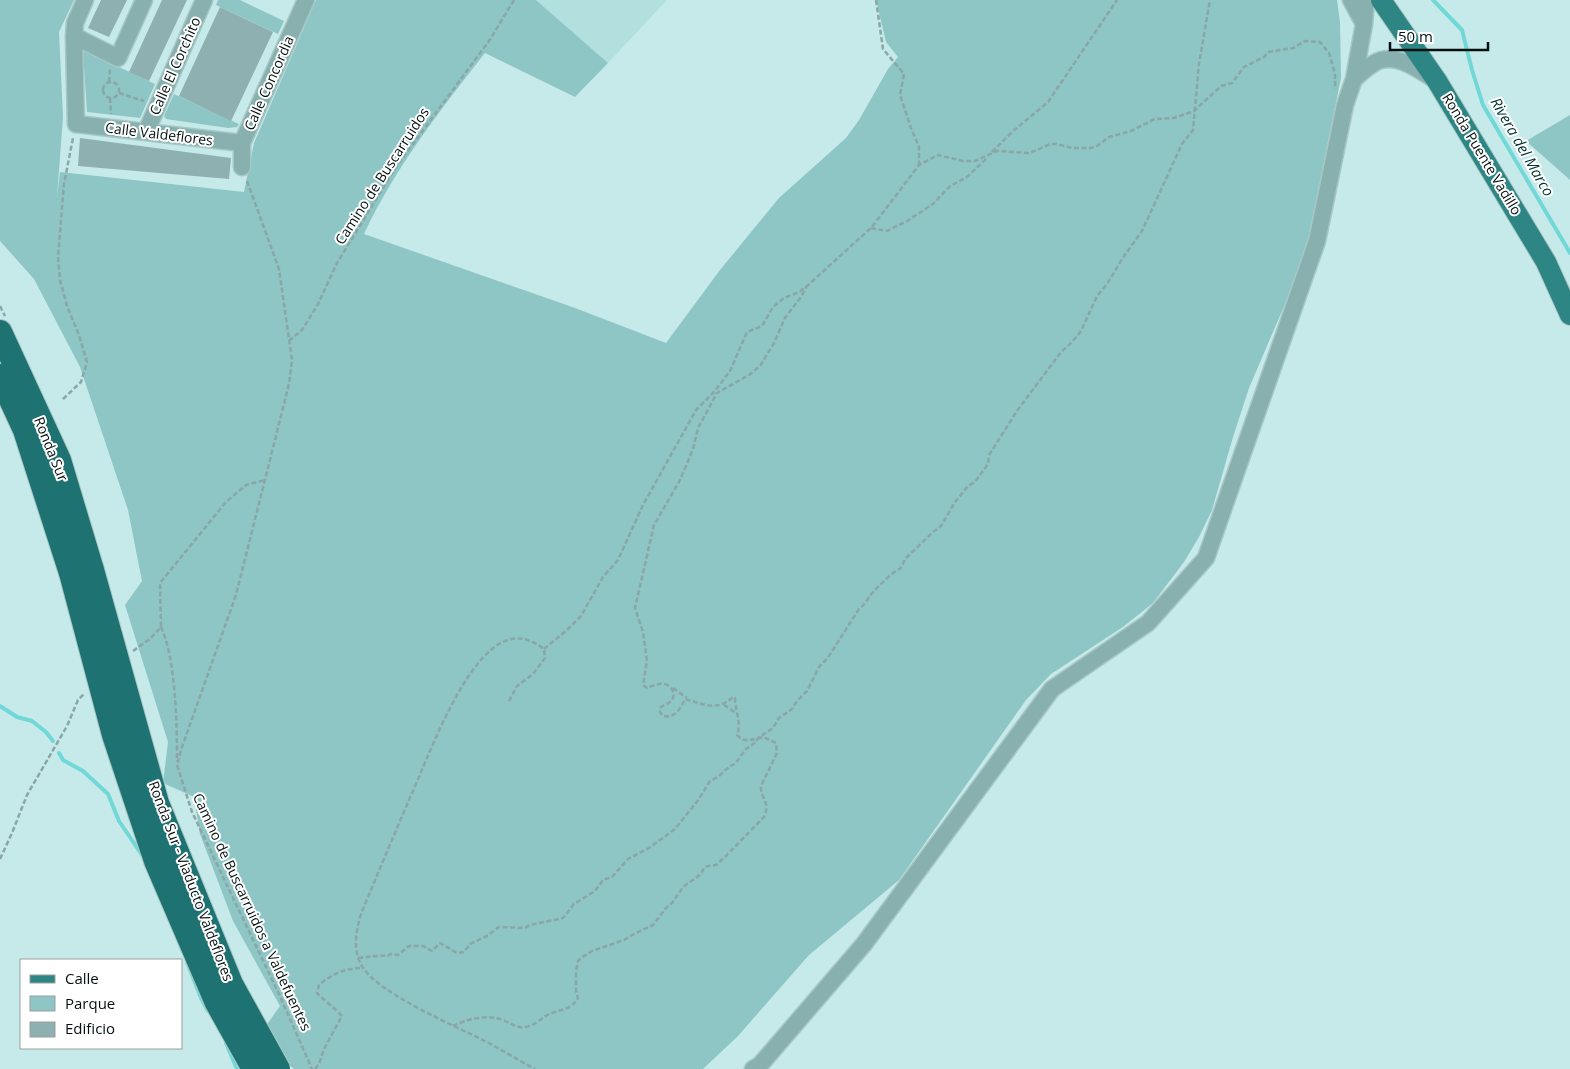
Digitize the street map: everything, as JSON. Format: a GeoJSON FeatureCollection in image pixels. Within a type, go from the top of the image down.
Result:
{"type":"FeatureCollection","features":[{"type":"Feature","properties":{"kind":"highway","name":"Ronda Sur"},"geometry":{"type":"LineString","coordinates":[[0,332],[59,460],[82,572]]}},
{"type":"Feature","properties":{"kind":"highway","name":"Ronda Sur"},"geometry":{"type":"LineString","coordinates":[[0,376],[25,430],[82,572]]}},
{"type":"Feature","properties":{"kind":"highway","name":"Ronda Sur - Viaducto Valdeflores"},"geometry":{"type":"LineString","coordinates":[[82,572],[114,735],[156,861],[217,1003],[254,1069]]}},
{"type":"Feature","properties":{"kind":"highway","name":"Ronda Sur - Viaducto Valdeflores"},"geometry":{"type":"LineString","coordinates":[[82,572],[157,803],[230,984],[278,1069]]}},
{"type":"Feature","properties":{"kind":"main road","name":"Ronda Puente Vadillo"},"geometry":{"type":"LineString","coordinates":[[1381,0],[1437,81],[1546,262],[1570,315]]}},
{"type":"Feature","properties":{"kind":"street"},"geometry":{"type":"LineString","coordinates":[[76,124],[74,36],[75,23],[85,0]]}},
{"type":"Feature","properties":{"kind":"street"},"geometry":{"type":"LineString","coordinates":[[74,36],[118,58],[144,0]]}},
{"type":"Feature","properties":{"kind":"street","name":"Calle El Corchito"},"geometry":{"type":"LineString","coordinates":[[146,132],[204,0]]}},
{"type":"Feature","properties":{"kind":"street","name":"Calle Concordia"},"geometry":{"type":"LineString","coordinates":[[242,168],[242,143],[306,0]]}},
{"type":"Feature","properties":{"kind":"street"},"geometry":{"type":"LineString","coordinates":[[1351,0],[1364,24]]}},
{"type":"Feature","properties":{"kind":"street"},"geometry":{"type":"LineString","coordinates":[[753,1069],[760,1065],[864,944],[1052,688],[1148,623],[1206,558],[1317,241],[1346,103],[1354,79],[1364,24],[1366,0]]}},
{"type":"Feature","properties":{"kind":"street"},"geometry":{"type":"LineString","coordinates":[[1354,79],[1373,63],[1389,59],[1404,62],[1437,81]]}},
{"type":"Feature","properties":{"kind":"street","name":"Calle Valdeflores"},"geometry":{"type":"LineString","coordinates":[[76,124],[242,143]]}},
{"type":"Feature","properties":{"kind":"path","name":"Camino de Buscarruidos"},"geometry":{"type":"LineString","coordinates":[[289,341],[302,330],[318,304],[337,263],[396,167],[489,41],[514,0]]}},
{"type":"Feature","properties":{"kind":"path"},"geometry":{"type":"LineString","coordinates":[[876,0],[883,49],[904,74],[900,95],[919,147],[919,165]]}},
{"type":"Feature","properties":{"kind":"path"},"geometry":{"type":"LineString","coordinates":[[871,228],[886,231],[907,221],[933,204],[950,186],[967,176],[1012,132],[1048,102],[1117,0]]}},
{"type":"Feature","properties":{"kind":"path"},"geometry":{"type":"LineString","coordinates":[[358,958],[379,954],[388,956],[390,954],[398,955],[409,946],[423,946],[432,951],[440,943],[457,953],[464,952],[470,944],[499,927],[526,928],[530,924],[563,918],[574,904],[595,891],[603,880],[612,876],[628,859],[649,848],[675,829],[699,799],[710,781],[735,764],[746,749],[773,728],[779,718],[792,709],[796,700],[807,691],[819,667],[827,659],[859,609],[866,604],[875,589],[893,572],[901,568],[905,558],[941,526],[955,502],[968,486],[975,482],[988,464],[989,455],[1032,388],[1081,331],[1097,296],[1107,284],[1146,223],[1182,144],[1191,134],[1199,64],[1210,0]]}},
{"type":"Feature","properties":{"kind":"path"},"geometry":{"type":"LineString","coordinates":[[544,649],[567,630],[580,616],[603,576],[618,560],[643,505],[696,410],[714,392],[730,371],[748,332],[762,326],[773,307],[784,298],[800,292],[871,228],[919,165],[938,155],[975,161],[1002,150],[1030,153],[1050,144],[1072,148],[1091,148],[1109,137],[1131,131],[1155,119],[1174,118],[1194,111],[1221,86],[1232,83],[1244,66],[1264,57],[1269,52],[1294,48],[1305,41],[1320,42],[1329,53],[1335,74],[1335,89],[1346,103]]}},
{"type":"Feature","properties":{"kind":"path"},"geometry":{"type":"LineString","coordinates":[[115,82],[119,86],[118,93],[115,97],[107,97],[103,93],[103,87],[107,83],[115,82]]}},
{"type":"Feature","properties":{"kind":"path"},"geometry":{"type":"LineString","coordinates":[[118,93],[140,100],[156,108]]}},
{"type":"Feature","properties":{"kind":"path"},"geometry":{"type":"LineString","coordinates":[[63,399],[81,382],[87,362],[62,289],[58,257],[64,184],[76,124]]}},
{"type":"Feature","properties":{"kind":"path"},"geometry":{"type":"LineString","coordinates":[[177,765],[236,595],[289,384],[292,360],[279,269],[242,168]]}},
{"type":"Feature","properties":{"kind":"path"},"geometry":{"type":"LineString","coordinates":[[737,714],[731,708],[723,705],[702,704],[688,699],[670,686],[663,684],[647,688],[643,685],[648,660],[643,632],[635,608],[654,525],[680,480],[693,449],[698,428],[717,393],[749,375],[760,366],[774,343],[785,318],[807,286]]}},
{"type":"Feature","properties":{"kind":"path","name":"Camino de Buscarruidos a Valdefuentes"},"geometry":{"type":"LineString","coordinates":[[161,627],[170,664],[175,705],[177,765],[192,812],[280,994],[313,1069]]}},
{"type":"Feature","properties":{"kind":"path"},"geometry":{"type":"LineString","coordinates":[[509,701],[517,686],[533,674],[545,658],[544,649],[533,641],[516,638],[504,641],[485,655],[456,697],[432,748],[361,914],[356,932],[356,954],[362,968],[399,997],[535,1069]]}},
{"type":"Feature","properties":{"kind":"path"},"geometry":{"type":"LineString","coordinates":[[670,686],[673,697],[670,702],[660,708],[663,716],[668,717],[675,714],[681,709],[685,699],[688,699]]}},
{"type":"Feature","properties":{"kind":"path"},"geometry":{"type":"LineString","coordinates":[[453,1026],[461,1022],[488,1018],[500,1019],[513,1026],[527,1027],[543,1020],[548,1014],[568,1008],[574,1004],[578,998],[576,970],[581,958],[592,951],[624,940],[653,925],[672,903],[682,887],[700,874],[704,868],[720,862],[764,817],[767,804],[761,791],[761,786],[777,753],[776,742],[763,736],[750,741],[737,735],[740,726],[735,698],[732,697],[723,705]]}},
{"type":"Feature","properties":{"kind":"path"},"geometry":{"type":"LineString","coordinates":[[313,1069],[319,1064],[324,1049],[342,1016],[329,1002],[319,997],[317,993],[319,985],[328,978],[349,968],[362,968]]}},
{"type":"Feature","properties":{"kind":"shaded area"},"geometry":{"type":"Polygon","coordinates":[[[536,0],[667,0],[608,63],[536,0]]]}},
{"type":"Feature","properties":{"kind":"green space"},"geometry":{"type":"Polygon","coordinates":[[[0,0],[74,0],[59,32],[63,117],[57,197],[60,172],[244,192],[254,143],[316,0],[536,0],[608,63],[575,97],[485,53],[419,140],[390,186],[364,234],[575,308],[666,343],[720,270],[779,198],[846,138],[859,120],[888,69],[898,57],[886,42],[876,0],[1337,0],[1340,22],[1341,78],[1307,245],[1285,304],[1249,388],[1212,510],[1184,562],[1153,603],[1123,627],[1051,674],[1026,700],[899,880],[809,955],[738,1036],[703,1069],[294,1069],[278,1056],[263,1030],[280,1006],[233,921],[200,834],[194,797],[163,783],[168,742],[125,605],[142,581],[128,510],[80,367],[34,279],[0,241],[0,0]]]}},
{"type":"Feature","properties":{"kind":"green space"},"geometry":{"type":"Polygon","coordinates":[[[218,0],[240,0],[284,21],[278,34],[216,5],[218,0]]]}},
{"type":"Feature","properties":{"kind":"green space"},"geometry":{"type":"Polygon","coordinates":[[[85,51],[155,84],[140,118],[87,112],[83,52],[85,51]]]}},
{"type":"Feature","properties":{"kind":"green space"},"geometry":{"type":"Polygon","coordinates":[[[174,94],[239,124],[237,127],[228,128],[166,119],[164,116],[174,94]]]}},
{"type":"Feature","properties":{"kind":"green space"},"geometry":{"type":"Polygon","coordinates":[[[1570,115],[1570,180],[1526,141],[1570,115]]]}},
{"type":"Feature","properties":{"kind":"building"},"geometry":{"type":"Polygon","coordinates":[[[101,0],[127,0],[109,37],[88,28],[101,0]]]}},
{"type":"Feature","properties":{"kind":"building"},"geometry":{"type":"Polygon","coordinates":[[[162,0],[187,0],[149,81],[129,72],[162,0]]]}},
{"type":"Feature","properties":{"kind":"building"},"geometry":{"type":"Polygon","coordinates":[[[220,7],[273,32],[231,121],[179,96],[220,7]]]}},
{"type":"Feature","properties":{"kind":"building"},"geometry":{"type":"Polygon","coordinates":[[[80,138],[231,158],[229,179],[78,166],[80,138]]]}},
{"type":"Feature","properties":{"kind":"waterway","name":"Rivera del Marco"},"geometry":{"type":"LineString","coordinates":[[1433,0],[1462,30],[1483,105],[1570,253]]}},
{"type":"Feature","properties":{"kind":"waterway"},"geometry":{"type":"LineString","coordinates":[[0,706],[17,717],[32,721],[46,732],[53,741]]}},
{"type":"Feature","properties":{"kind":"waterway"},"geometry":{"type":"LineString","coordinates":[[59,753],[63,760],[83,771],[108,794],[119,821],[142,855]]}},
{"type":"Feature","properties":{"kind":"waterway"},"geometry":{"type":"LineString","coordinates":[[187,962],[208,1011]]}},
{"type":"Feature","properties":{"kind":"waterway"},"geometry":{"type":"LineString","coordinates":[[226,1043],[237,1069]]}}]}
